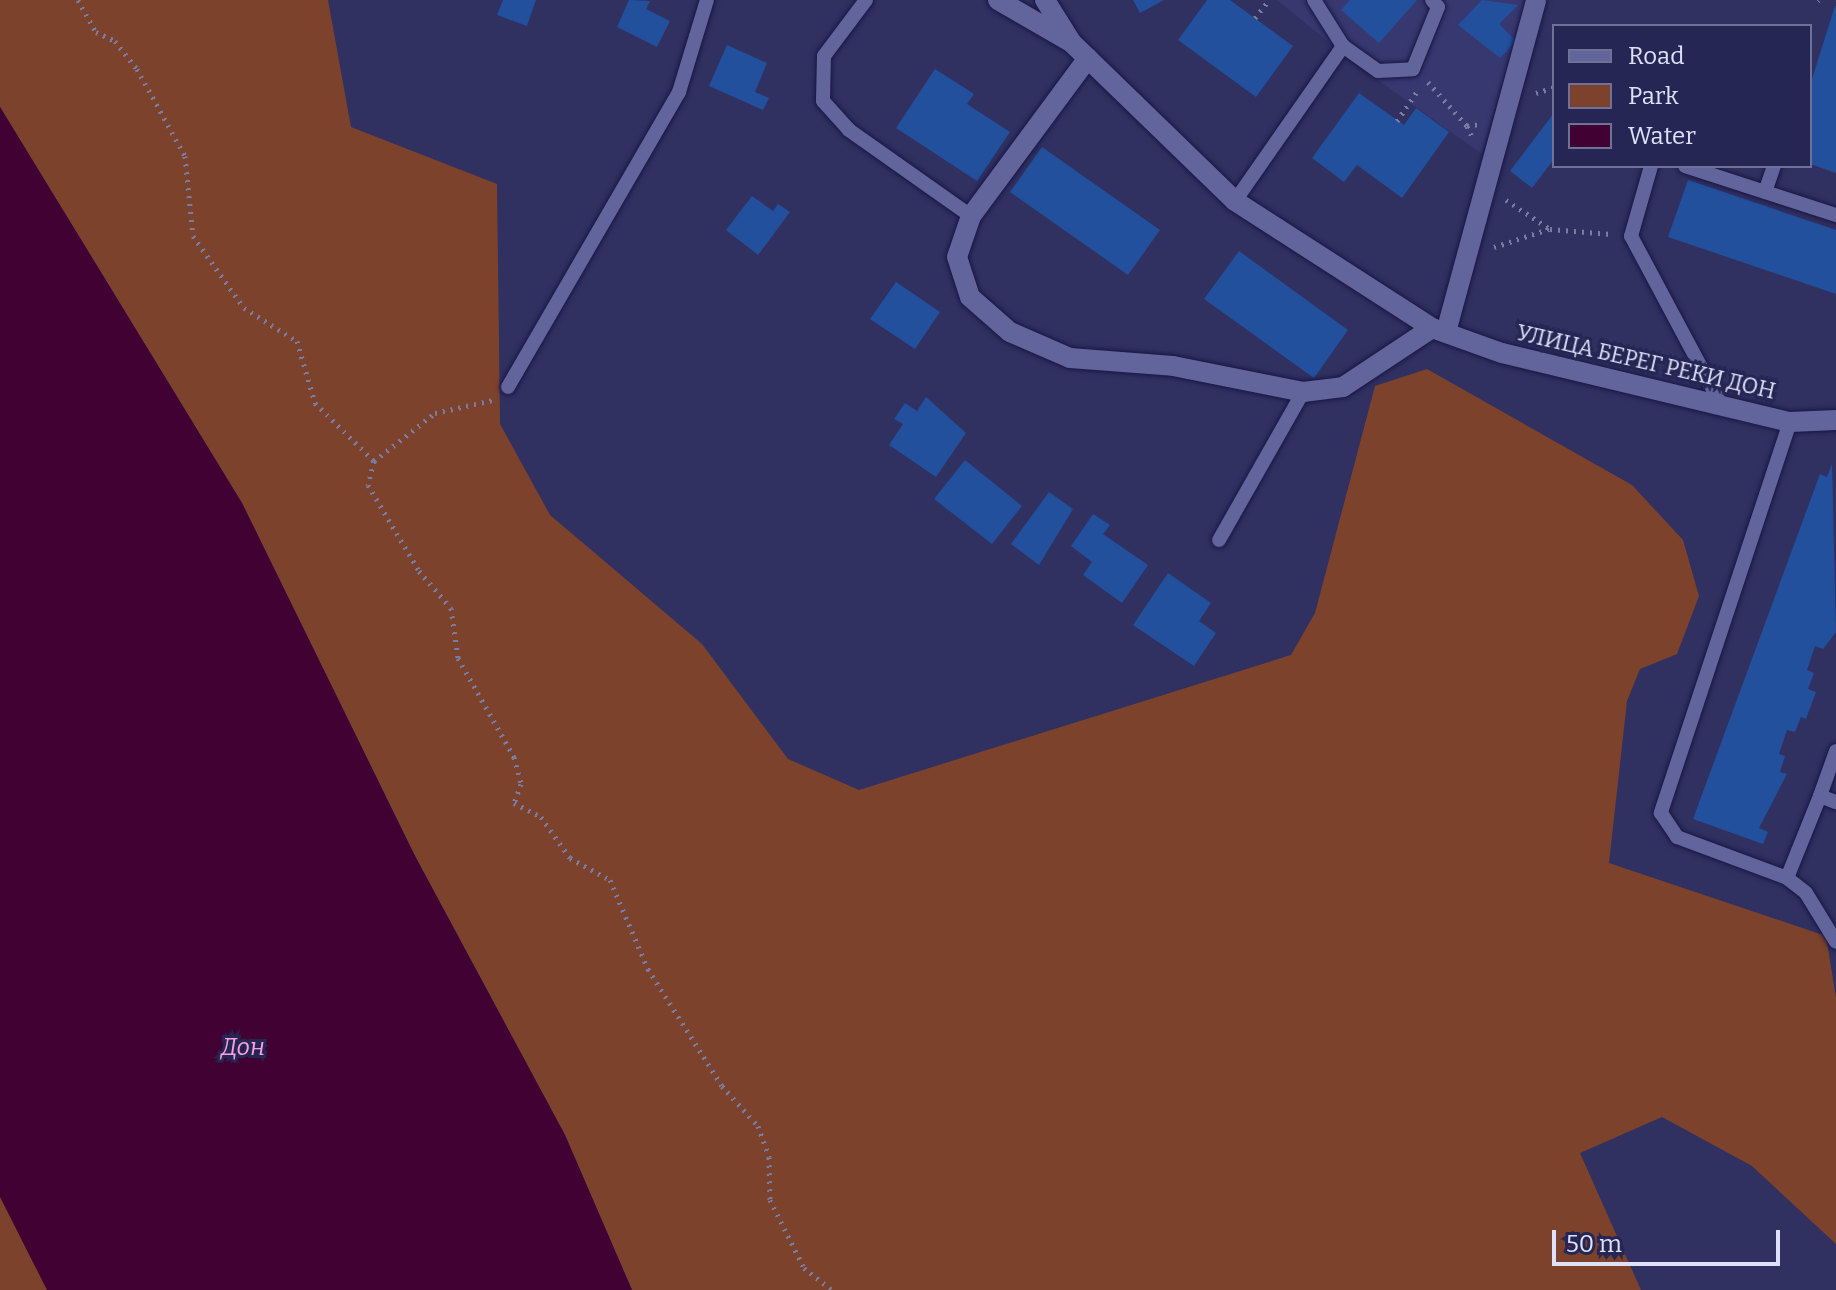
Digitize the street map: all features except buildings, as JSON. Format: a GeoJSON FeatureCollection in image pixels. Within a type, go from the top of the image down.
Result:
{"type":"FeatureCollection","features":[{"type":"Feature","properties":{"kind":"street"},"geometry":{"type":"LineString","coordinates":[[998,0],[1072,43]]}},
{"type":"Feature","properties":{"kind":"street","name":"УЛИЦА БЕРЕГ РЕКИ ДОН"},"geometry":{"type":"LineString","coordinates":[[1045,0],[1072,43],[1235,201],[1439,330],[1502,353],[1719,401],[1790,422],[1836,420]]}},
{"type":"Feature","properties":{"kind":"street"},"geometry":{"type":"LineString","coordinates":[[1088,58],[971,216],[957,257],[970,297],[1010,332],[1070,358],[1173,366],[1303,392],[1343,387],[1439,330],[1466,255],[1536,0]]}},
{"type":"Feature","properties":{"kind":"lane"},"geometry":{"type":"LineString","coordinates":[[508,387],[679,92],[707,0]]}},
{"type":"Feature","properties":{"kind":"lane"},"geometry":{"type":"LineString","coordinates":[[866,0],[824,56],[823,101],[849,130],[971,216]]}},
{"type":"Feature","properties":{"kind":"lane"},"geometry":{"type":"LineString","coordinates":[[1314,0],[1343,46],[1378,71],[1413,69],[1438,7],[1432,0]]}},
{"type":"Feature","properties":{"kind":"lane"},"geometry":{"type":"LineString","coordinates":[[1235,201],[1343,46]]}},
{"type":"Feature","properties":{"kind":"lane"},"geometry":{"type":"LineString","coordinates":[[1650,168],[1631,236],[1719,401]]}},
{"type":"Feature","properties":{"kind":"lane"},"geometry":{"type":"LineString","coordinates":[[1691,168],[1836,215]]}},
{"type":"Feature","properties":{"kind":"lane"},"geometry":{"type":"LineString","coordinates":[[1765,192],[1773,168]]}},
{"type":"Feature","properties":{"kind":"lane"},"geometry":{"type":"LineString","coordinates":[[1219,540],[1303,392]]}},
{"type":"Feature","properties":{"kind":"lane"},"geometry":{"type":"LineString","coordinates":[[1790,422],[1661,813],[1677,837],[1787,878],[1806,893],[1836,942]]}},
{"type":"Feature","properties":{"kind":"lane"},"geometry":{"type":"LineString","coordinates":[[1787,878],[1836,751]]}},
{"type":"Feature","properties":{"kind":"lane"},"geometry":{"type":"LineString","coordinates":[[1820,796],[1836,802]]}},
{"type":"Feature","properties":{"kind":"path"},"geometry":{"type":"LineString","coordinates":[[78,0],[96,32],[115,41],[137,69],[185,156],[193,236],[244,308],[297,341],[315,403],[374,461]]}},
{"type":"Feature","properties":{"kind":"path"},"geometry":{"type":"LineString","coordinates":[[1255,18],[1269,0]]}},
{"type":"Feature","properties":{"kind":"path"},"geometry":{"type":"LineString","coordinates":[[1397,121],[1425,80]]}},
{"type":"Feature","properties":{"kind":"path"},"geometry":{"type":"LineString","coordinates":[[1467,126],[1488,175],[1503,198],[1550,229]]}},
{"type":"Feature","properties":{"kind":"path"},"geometry":{"type":"LineString","coordinates":[[1466,255],[1550,229],[1631,236]]}},
{"type":"Feature","properties":{"kind":"path"},"geometry":{"type":"LineString","coordinates":[[508,387],[484,408],[435,413],[374,461],[368,485],[419,571],[451,608],[458,658],[514,757],[521,784],[514,803],[541,817],[570,858],[610,880],[648,969],[722,1086],[758,1126],[769,1157],[770,1200],[804,1268],[832,1290]]}},
{"type":"Feature","properties":{"kind":"shaded area"},"geometry":{"type":"Polygon","coordinates":[[[1277,0],[1526,0],[1482,154],[1354,63],[1277,0]]]}},
{"type":"Feature","properties":{"kind":"green space"},"geometry":{"type":"Polygon","coordinates":[[[0,0],[328,0],[351,127],[497,184],[500,424],[550,515],[702,644],[788,759],[859,790],[1291,655],[1315,613],[1375,386],[1427,369],[1632,485],[1683,540],[1699,596],[1677,654],[1640,669],[1627,701],[1609,863],[1826,936],[1836,998],[1836,1244],[1752,1166],[1662,1117],[1580,1153],[1641,1290],[632,1290],[565,1135],[415,856],[242,503],[0,107],[0,0]]]}},
{"type":"Feature","properties":{"kind":"green space"},"geometry":{"type":"Polygon","coordinates":[[[0,1168],[62,1290],[0,1290],[0,1168]]]}},
{"type":"Feature","properties":{"kind":"water","name":"Дон"},"geometry":{"type":"Polygon","coordinates":[[[0,107],[242,503],[415,856],[565,1135],[632,1290],[47,1290],[0,1197],[0,107]]]}}]}
